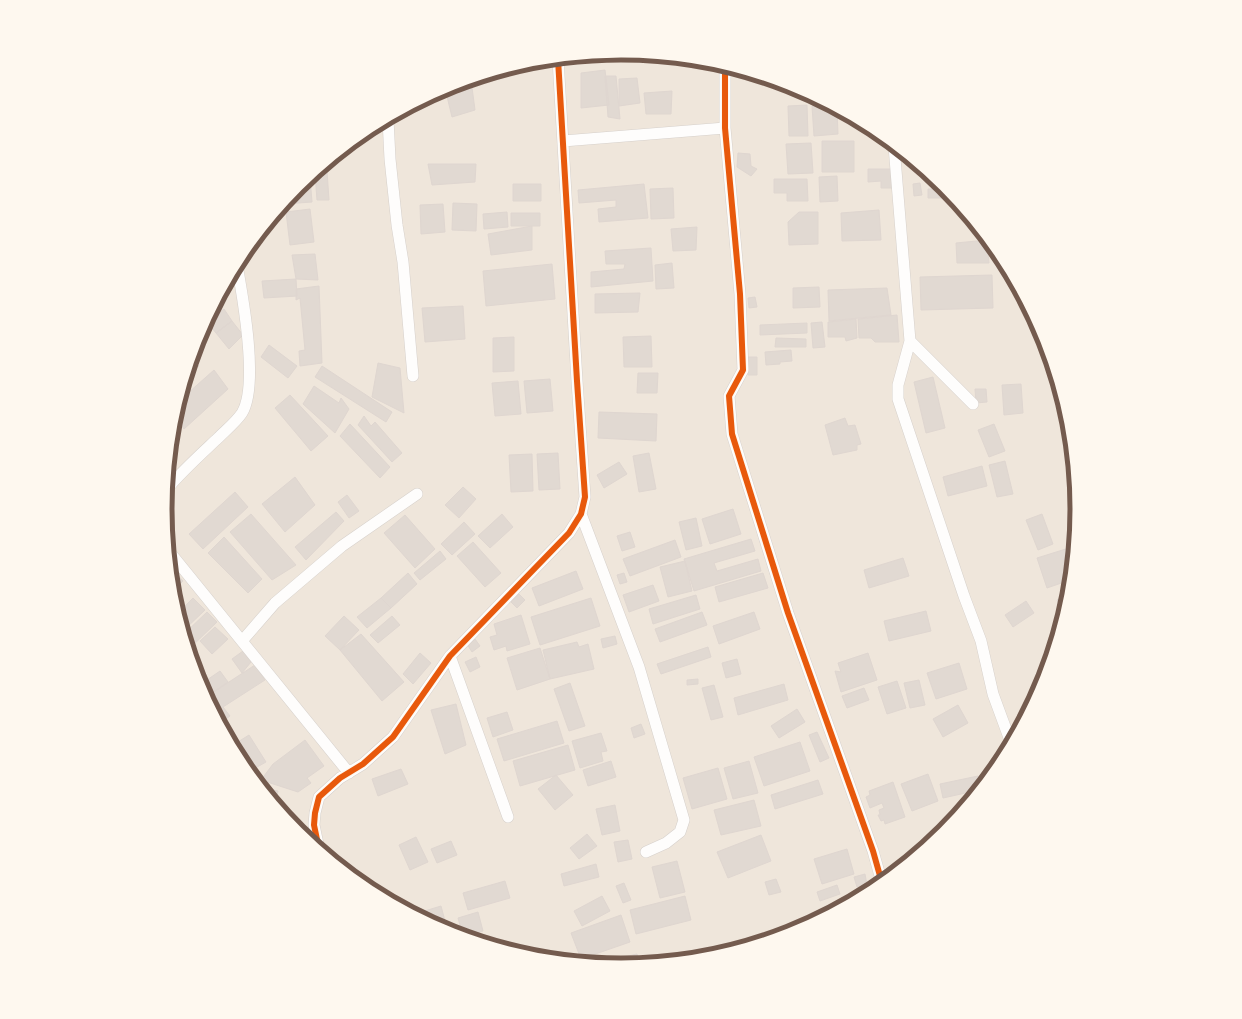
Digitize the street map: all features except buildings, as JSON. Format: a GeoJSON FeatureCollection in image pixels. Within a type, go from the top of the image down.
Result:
{"type":"FeatureCollection","features":[{"type":"Feature","properties":{"kind":"street"},"geometry":{"type":"LineString","coordinates":[[317,840],[314,825],[319,797],[340,778],[363,764],[393,738],[450,656],[569,533],[581,514],[585,497],[576,374],[558,65]]}},
{"type":"Feature","properties":{"kind":"street"},"geometry":{"type":"LineString","coordinates":[[725,72],[725,128],[740,294],[743,370],[729,396],[732,434],[788,613],[873,851],[880,877]]}},
{"type":"Feature","properties":{"kind":"street"},"geometry":{"type":"LineString","coordinates":[[388,125],[390,159],[397,225],[403,262],[413,376]]}},
{"type":"Feature","properties":{"kind":"street"},"geometry":{"type":"LineString","coordinates":[[563,141],[725,128]]}},
{"type":"Feature","properties":{"kind":"street"},"geometry":{"type":"LineString","coordinates":[[895,153],[910,341],[898,386],[898,399],[964,596],[981,641],[993,694],[1009,736]]}},
{"type":"Feature","properties":{"kind":"street"},"geometry":{"type":"LineString","coordinates":[[172,484],[231,426],[242,413],[248,397],[250,371],[238,275]]}},
{"type":"Feature","properties":{"kind":"street"},"geometry":{"type":"LineString","coordinates":[[910,341],[973,404]]}},
{"type":"Feature","properties":{"kind":"street"},"geometry":{"type":"LineString","coordinates":[[242,641],[275,603],[342,546],[417,494]]}},
{"type":"Feature","properties":{"kind":"street"},"geometry":{"type":"LineString","coordinates":[[581,514],[639,667],[684,820],[680,832],[666,843],[646,852]]}},
{"type":"Feature","properties":{"kind":"street"},"geometry":{"type":"LineString","coordinates":[[174,557],[349,773]]}},
{"type":"Feature","properties":{"kind":"street"},"geometry":{"type":"LineString","coordinates":[[450,656],[508,817]]}},
{"type":"Feature","properties":{"kind":"shaded area"},"geometry":{"type":"Polygon","coordinates":[[[621,60],[680,64],[737,75],[765,84],[820,106],[846,120],[895,153],[917,172],[939,192],[978,236],[995,260],[1024,311],[1047,365],[1055,393],[1067,451],[1070,480],[1070,539],[1067,568],[1062,597],[1047,654],[1024,708],[1010,734],[978,783],[959,806],[939,827],[895,866],[846,899],[820,913],[793,925],[737,944],[680,955],[650,958],[621,959],[562,955],[505,944],[477,935],[422,913],[396,899],[347,866],[325,847],[303,827],[264,783],[247,759],[218,708],[195,654],[187,626],[175,568],[172,539],[172,480],[175,451],[180,422],[195,365],[218,311],[232,285],[264,236],[283,213],[303,192],[347,153],[396,120],[422,106],[449,94],[505,75],[562,64],[592,61],[621,60]]]}},
{"type":"Feature","properties":{"kind":"cycle path"},"geometry":{"type":"LineString","coordinates":[[317,840],[314,825],[319,797],[340,778],[363,764],[393,737],[450,656],[569,533],[581,514],[585,497],[558,65]]}},
{"type":"Feature","properties":{"kind":"cycle path"},"geometry":{"type":"LineString","coordinates":[[725,72],[725,128],[740,294],[743,370],[729,396],[732,434],[788,613],[873,851],[880,877]]}}]}
